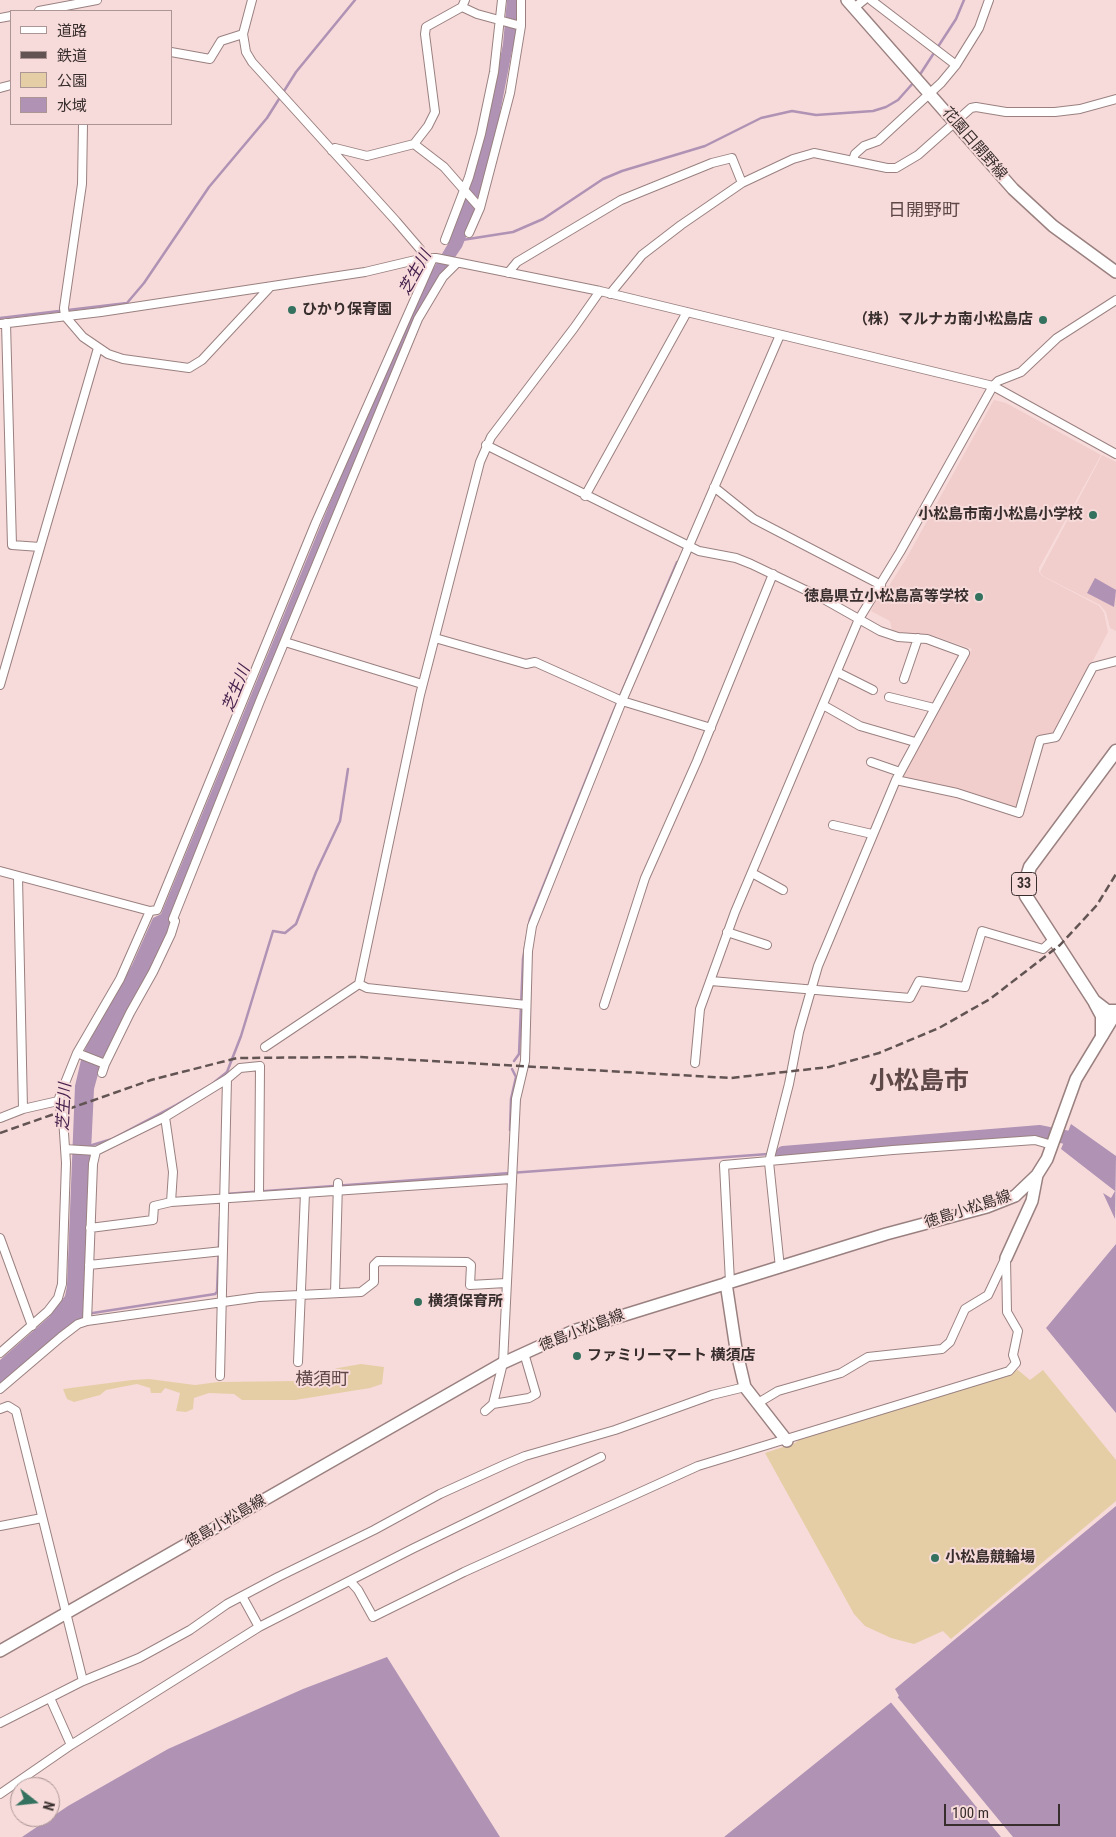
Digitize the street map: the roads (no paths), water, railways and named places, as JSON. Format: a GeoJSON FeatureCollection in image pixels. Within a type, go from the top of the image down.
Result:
{"type":"FeatureCollection","features":[{"type":"Feature","properties":{"kind":"main road","name":"花園日開野線"},"geometry":{"type":"LineString","coordinates":[[851,4],[1013,189],[1053,226],[1116,272]]}},
{"type":"Feature","properties":{"kind":"main road","name":"33"},"geometry":{"type":"LineString","coordinates":[[1102,1035],[1102,1016],[1055,938],[1026,896],[1024,886],[1025,876],[1116,751]]}},
{"type":"Feature","properties":{"kind":"main road"},"geometry":{"type":"LineString","coordinates":[[1094,1001],[1107,1011],[1116,1012]]}},
{"type":"Feature","properties":{"kind":"main road","name":"徳島小松島線"},"geometry":{"type":"LineString","coordinates":[[0,1651],[503,1363],[573,1331],[886,1234],[988,1207],[1015,1196],[1037,1176],[1053,1144],[1076,1079],[1116,1012]]}},
{"type":"Feature","properties":{"kind":"main road"},"geometry":{"type":"LineString","coordinates":[[1006,1258],[1032,1201],[1037,1176]]}},
{"type":"Feature","properties":{"kind":"main road"},"geometry":{"type":"LineString","coordinates":[[728,1282],[736,1349],[745,1387],[787,1441]]}},
{"type":"Feature","properties":{"kind":"street"},"geometry":{"type":"LineString","coordinates":[[44,10],[97,0]]}},
{"type":"Feature","properties":{"kind":"street"},"geometry":{"type":"LineString","coordinates":[[252,0],[243,34],[243,42],[249,57],[280,95],[427,255]]}},
{"type":"Feature","properties":{"kind":"street"},"geometry":{"type":"LineString","coordinates":[[445,240],[464,191],[483,125],[494,72],[502,0]]}},
{"type":"Feature","properties":{"kind":"street"},"geometry":{"type":"LineString","coordinates":[[469,234],[479,207],[510,93],[521,0]]}},
{"type":"Feature","properties":{"kind":"street"},"geometry":{"type":"LineString","coordinates":[[851,4],[864,0]]}},
{"type":"Feature","properties":{"kind":"street"},"geometry":{"type":"LineString","coordinates":[[871,0],[956,65]]}},
{"type":"Feature","properties":{"kind":"street"},"geometry":{"type":"LineString","coordinates":[[853,160],[855,154],[864,146],[878,141],[930,94],[956,65],[979,28],[989,0]]}},
{"type":"Feature","properties":{"kind":"street"},"geometry":{"type":"LineString","coordinates":[[332,151],[335,148],[367,156],[414,144],[428,126],[435,112],[425,34],[426,27],[464,4],[477,14],[519,25]]}},
{"type":"Feature","properties":{"kind":"street"},"geometry":{"type":"LineString","coordinates":[[172,52],[210,59],[221,41],[243,34]]}},
{"type":"Feature","properties":{"kind":"street"},"geometry":{"type":"LineString","coordinates":[[610,294],[642,255],[742,183],[793,159],[814,153],[887,168],[896,168],[918,155],[971,108],[976,107],[1006,112],[1055,112],[1080,109],[1116,99]]}},
{"type":"Feature","properties":{"kind":"street"},"geometry":{"type":"LineString","coordinates":[[82,125],[82,184],[65,313],[75,330],[98,348],[123,359],[190,368],[202,360],[270,286]]}},
{"type":"Feature","properties":{"kind":"street"},"geometry":{"type":"LineString","coordinates":[[414,144],[444,167],[479,207]]}},
{"type":"Feature","properties":{"kind":"street"},"geometry":{"type":"LineString","coordinates":[[508,273],[517,262],[620,200],[712,163],[732,158],[742,183]]}},
{"type":"Feature","properties":{"kind":"street"},"geometry":{"type":"LineString","coordinates":[[0,872],[150,911],[157,910],[427,255]]}},
{"type":"Feature","properties":{"kind":"street"},"geometry":{"type":"LineString","coordinates":[[40,547],[12,545],[3,323],[365,272],[427,255],[600,291],[993,386],[1116,454]]}},
{"type":"Feature","properties":{"kind":"street"},"geometry":{"type":"LineString","coordinates":[[102,1073],[103,1063],[153,972],[171,934],[175,921],[173,919],[182,895],[418,319],[443,277],[455,262]]}},
{"type":"Feature","properties":{"kind":"street"},"geometry":{"type":"LineString","coordinates":[[265,1047],[359,984],[422,684],[486,445],[600,291]]}},
{"type":"Feature","properties":{"kind":"street"},"geometry":{"type":"LineString","coordinates":[[695,1063],[700,1009],[728,932],[859,619],[881,585],[993,386],[998,380],[1021,372],[1057,338],[1116,300]]}},
{"type":"Feature","properties":{"kind":"street"},"geometry":{"type":"LineString","coordinates":[[585,496],[687,312]]}},
{"type":"Feature","properties":{"kind":"street"},"geometry":{"type":"LineString","coordinates":[[485,1411],[492,1404],[503,1363],[516,1099],[525,1061],[522,1005],[532,926],[620,700],[780,335]]}},
{"type":"Feature","properties":{"kind":"street"},"geometry":{"type":"LineString","coordinates":[[0,685],[98,348]]}},
{"type":"Feature","properties":{"kind":"street"},"geometry":{"type":"LineString","coordinates":[[486,445],[585,496],[699,551],[736,558],[773,574],[820,597],[880,631],[898,637],[928,639],[965,653],[896,780],[872,834],[810,990],[769,1160],[780,1268]]}},
{"type":"Feature","properties":{"kind":"street"},"geometry":{"type":"LineString","coordinates":[[714,487],[754,519],[881,585]]}},
{"type":"Feature","properties":{"kind":"street"},"geometry":{"type":"LineString","coordinates":[[604,1005],[645,878],[710,728],[773,574]]}},
{"type":"Feature","properties":{"kind":"street"},"geometry":{"type":"LineString","coordinates":[[435,638],[526,664],[535,662],[620,700],[710,728]]}},
{"type":"Feature","properties":{"kind":"street"},"geometry":{"type":"LineString","coordinates":[[904,679],[918,638]]}},
{"type":"Feature","properties":{"kind":"street"},"geometry":{"type":"LineString","coordinates":[[285,642],[422,684]]}},
{"type":"Feature","properties":{"kind":"street"},"geometry":{"type":"LineString","coordinates":[[896,780],[957,793],[1019,813],[1040,740],[1056,737],[1093,667],[1116,661]]}},
{"type":"Feature","properties":{"kind":"street"},"geometry":{"type":"LineString","coordinates":[[837,672],[873,690]]}},
{"type":"Feature","properties":{"kind":"street"},"geometry":{"type":"LineString","coordinates":[[889,697],[934,708]]}},
{"type":"Feature","properties":{"kind":"street"},"geometry":{"type":"LineString","coordinates":[[823,705],[860,726],[915,742]]}},
{"type":"Feature","properties":{"kind":"street"},"geometry":{"type":"LineString","coordinates":[[871,762],[900,772]]}},
{"type":"Feature","properties":{"kind":"street"},"geometry":{"type":"LineString","coordinates":[[833,825],[872,834]]}},
{"type":"Feature","properties":{"kind":"street"},"geometry":{"type":"LineString","coordinates":[[752,873],[783,890]]}},
{"type":"Feature","properties":{"kind":"street"},"geometry":{"type":"LineString","coordinates":[[18,876],[23,1110]]}},
{"type":"Feature","properties":{"kind":"street"},"geometry":{"type":"LineString","coordinates":[[0,1353],[32,1326],[53,1304],[62,1284],[67,1149],[58,1101],[79,1053],[120,979],[150,911]]}},
{"type":"Feature","properties":{"kind":"street"},"geometry":{"type":"LineString","coordinates":[[710,981],[810,990],[858,992],[910,998],[919,981],[962,988],[967,983],[982,931],[1043,949],[1055,938]]}},
{"type":"Feature","properties":{"kind":"street"},"geometry":{"type":"LineString","coordinates":[[728,932],[767,945]]}},
{"type":"Feature","properties":{"kind":"street"},"geometry":{"type":"LineString","coordinates":[[359,984],[367,988],[522,1005]]}},
{"type":"Feature","properties":{"kind":"street"},"geometry":{"type":"LineString","coordinates":[[79,1053],[103,1063]]}},
{"type":"Feature","properties":{"kind":"street"},"geometry":{"type":"LineString","coordinates":[[67,1149],[95,1151],[165,1117],[228,1079],[240,1068],[260,1066],[259,1193]]}},
{"type":"Feature","properties":{"kind":"street"},"geometry":{"type":"LineString","coordinates":[[220,1376],[221,1301],[219,1251],[228,1079]]}},
{"type":"Feature","properties":{"kind":"street"},"geometry":{"type":"LineString","coordinates":[[0,1118],[58,1101]]}},
{"type":"Feature","properties":{"kind":"street"},"geometry":{"type":"LineString","coordinates":[[165,1117],[173,1172],[172,1202]]}},
{"type":"Feature","properties":{"kind":"street"},"geometry":{"type":"LineString","coordinates":[[728,1282],[724,1165],[1035,1140],[1053,1144]]}},
{"type":"Feature","properties":{"kind":"street"},"geometry":{"type":"LineString","coordinates":[[87,1316],[95,1151]]}},
{"type":"Feature","properties":{"kind":"street"},"geometry":{"type":"LineString","coordinates":[[90,1228],[153,1220],[154,1206],[172,1202],[259,1193],[512,1176]]}},
{"type":"Feature","properties":{"kind":"street"},"geometry":{"type":"LineString","coordinates":[[335,1294],[338,1187]]}},
{"type":"Feature","properties":{"kind":"street"},"geometry":{"type":"LineString","coordinates":[[298,1362],[301,1295],[301,1190]]}},
{"type":"Feature","properties":{"kind":"street"},"geometry":{"type":"LineString","coordinates":[[0,1238],[32,1326]]}},
{"type":"Feature","properties":{"kind":"street"},"geometry":{"type":"LineString","coordinates":[[88,1265],[219,1251]]}},
{"type":"Feature","properties":{"kind":"street"},"geometry":{"type":"LineString","coordinates":[[758,1403],[778,1391],[841,1373],[868,1357],[942,1349],[950,1342],[965,1309],[988,1295],[1006,1258]]}},
{"type":"Feature","properties":{"kind":"street"},"geometry":{"type":"LineString","coordinates":[[350,1582],[358,1590],[373,1617],[464,1572],[698,1466],[787,1441],[797,1435],[1009,1371],[1016,1363],[1013,1355],[1018,1331],[1008,1312],[1006,1258]]}},
{"type":"Feature","properties":{"kind":"street"},"geometry":{"type":"LineString","coordinates":[[0,1389],[87,1316],[221,1301],[361,1292],[368,1289],[374,1282],[374,1265],[378,1261],[468,1262],[471,1265],[470,1284],[506,1283]]}},
{"type":"Feature","properties":{"kind":"street"},"geometry":{"type":"LineString","coordinates":[[492,1404],[529,1398],[536,1394],[524,1353]]}},
{"type":"Feature","properties":{"kind":"street"},"geometry":{"type":"LineString","coordinates":[[0,1724],[83,1682],[139,1658],[190,1630],[242,1596],[374,1530],[440,1494],[525,1456],[615,1430],[712,1395],[745,1387]]}},
{"type":"Feature","properties":{"kind":"street"},"geometry":{"type":"LineString","coordinates":[[0,1409],[8,1406],[16,1411],[83,1682]]}},
{"type":"Feature","properties":{"kind":"street"},"geometry":{"type":"LineString","coordinates":[[0,1794],[71,1745],[259,1628],[601,1457]]}},
{"type":"Feature","properties":{"kind":"street"},"geometry":{"type":"LineString","coordinates":[[0,1526],[42,1518]]}},
{"type":"Feature","properties":{"kind":"street"},"geometry":{"type":"LineString","coordinates":[[242,1596],[259,1628]]}},
{"type":"Feature","properties":{"kind":"street"},"geometry":{"type":"LineString","coordinates":[[50,1698],[71,1745]]}},
{"type":"Feature","properties":{"kind":"water"},"geometry":{"type":"Polygon","coordinates":[[[507,0],[519,0],[517,40],[512,51],[489,170],[476,212],[462,247],[424,303],[173,921],[150,973],[100,1067],[94,1089],[83,1319],[0,1386],[0,1360],[49,1317],[65,1296],[67,1286],[75,1086],[81,1060],[86,1047],[132,965],[153,918],[161,914],[343,471],[426,281],[449,242],[485,134],[503,44],[507,0]]]}},
{"type":"Feature","properties":{"kind":"water"},"geometry":{"type":"Polygon","coordinates":[[[1095,578],[1116,590],[1114,607],[1087,593],[1095,578]]]}},
{"type":"Feature","properties":{"kind":"water"},"geometry":{"type":"Polygon","coordinates":[[[1071,1124],[1116,1156],[1115,1219],[1103,1193],[1111,1198],[1115,1191],[1061,1149],[1071,1124]]]}},
{"type":"Feature","properties":{"kind":"water"},"geometry":{"type":"Polygon","coordinates":[[[1116,1244],[1116,1413],[1046,1328],[1116,1244]]]}},
{"type":"Feature","properties":{"kind":"water"},"geometry":{"type":"Polygon","coordinates":[[[1116,1506],[1116,1837],[724,1837],[899,1696],[895,1689],[1116,1506]]]}},
{"type":"Feature","properties":{"kind":"water"},"geometry":{"type":"Polygon","coordinates":[[[387,1657],[500,1837],[22,1837],[37,1827],[60,1827],[60,1811],[168,1749],[303,1689],[387,1657]]]}},
{"type":"Feature","properties":{"kind":"waterway"},"geometry":{"type":"LineString","coordinates":[[0,318],[127,303],[144,283],[209,187],[267,118],[296,72],[355,0]]}},
{"type":"Feature","properties":{"kind":"waterway"},"geometry":{"type":"LineString","coordinates":[[919,76],[956,19],[964,0]]}},
{"type":"Feature","properties":{"kind":"waterway"},"geometry":{"type":"LineString","coordinates":[[462,240],[513,232],[543,219],[603,179],[622,171],[705,146],[761,118],[792,111],[816,115],[873,111],[886,107],[898,100],[914,82]]}},
{"type":"Feature","properties":{"kind":"waterway"},"geometry":{"type":"LineString","coordinates":[[514,1061],[519,1054],[523,959],[530,919],[612,715],[677,562]]}},
{"type":"Feature","properties":{"kind":"waterway"},"geometry":{"type":"LineString","coordinates":[[89,1146],[112,1139],[176,1105],[212,1084],[227,1072],[241,1036],[273,931],[285,933],[296,924],[316,872],[340,821],[348,769]]}},
{"type":"Feature","properties":{"kind":"waterway"},"geometry":{"type":"LineString","coordinates":[[510,1130],[511,1099],[516,1077],[512,1069]]}},
{"type":"Feature","properties":{"kind":"waterway"},"geometry":{"type":"LineString","coordinates":[[783,1153],[1040,1132],[1070,1138]]}},
{"type":"Feature","properties":{"kind":"waterway"},"geometry":{"type":"LineString","coordinates":[[774,1154],[783,1153]]}},
{"type":"Feature","properties":{"kind":"waterway"},"geometry":{"type":"LineString","coordinates":[[225,1194],[768,1154]]}},
{"type":"Feature","properties":{"kind":"waterway"},"geometry":{"type":"LineString","coordinates":[[80,1315],[215,1294],[217,1292],[220,1217]]}},
{"type":"Feature","properties":{"kind":"railway"},"geometry":{"type":"LineString","coordinates":[[0,1133],[151,1080],[237,1058],[361,1057],[731,1078],[829,1067],[879,1053],[939,1028],[990,999],[1060,945],[1097,905],[1116,874]]}},
{"type":"Feature","properties":{"kind":"place","name":"ひかり保育園"},"geometry":{"type":"Point","coordinates":[292,310]}},
{"type":"Feature","properties":{"kind":"place","name":"（株）マルナカ南小松島店"},"geometry":{"type":"Point","coordinates":[1043,320]}},
{"type":"Feature","properties":{"kind":"place","name":"小松島市南小松島小学校"},"geometry":{"type":"Point","coordinates":[1093,515]}},
{"type":"Feature","properties":{"kind":"place","name":"徳島県立小松島高等学校"},"geometry":{"type":"Point","coordinates":[979,597]}},
{"type":"Feature","properties":{"kind":"place","name":"横須保育所"},"geometry":{"type":"Point","coordinates":[418,1302]}},
{"type":"Feature","properties":{"kind":"place","name":"ファミリーマート 横須店"},"geometry":{"type":"Point","coordinates":[577,1356]}},
{"type":"Feature","properties":{"kind":"place","name":"小松島競輪場"},"geometry":{"type":"Point","coordinates":[935,1558]}},
{"type":"Feature","properties":{"kind":"district","name":"日開野町"},"geometry":{"type":"Point","coordinates":[924,211]}},
{"type":"Feature","properties":{"kind":"district","name":"小松島市"},"geometry":{"type":"Point","coordinates":[919,1083]}},
{"type":"Feature","properties":{"kind":"district","name":"横須町"},"geometry":{"type":"Point","coordinates":[322,1380]}},
{"type":"Feature","properties":{"kind":"water label","name":"芝生川"},"geometry":{"type":"Point","coordinates":[416,273]}},
{"type":"Feature","properties":{"kind":"water label","name":"芝生川"},"geometry":{"type":"Point","coordinates":[237,689]}},
{"type":"Feature","properties":{"kind":"water label","name":"芝生川"},"geometry":{"type":"Point","coordinates":[65,1107]}}]}
